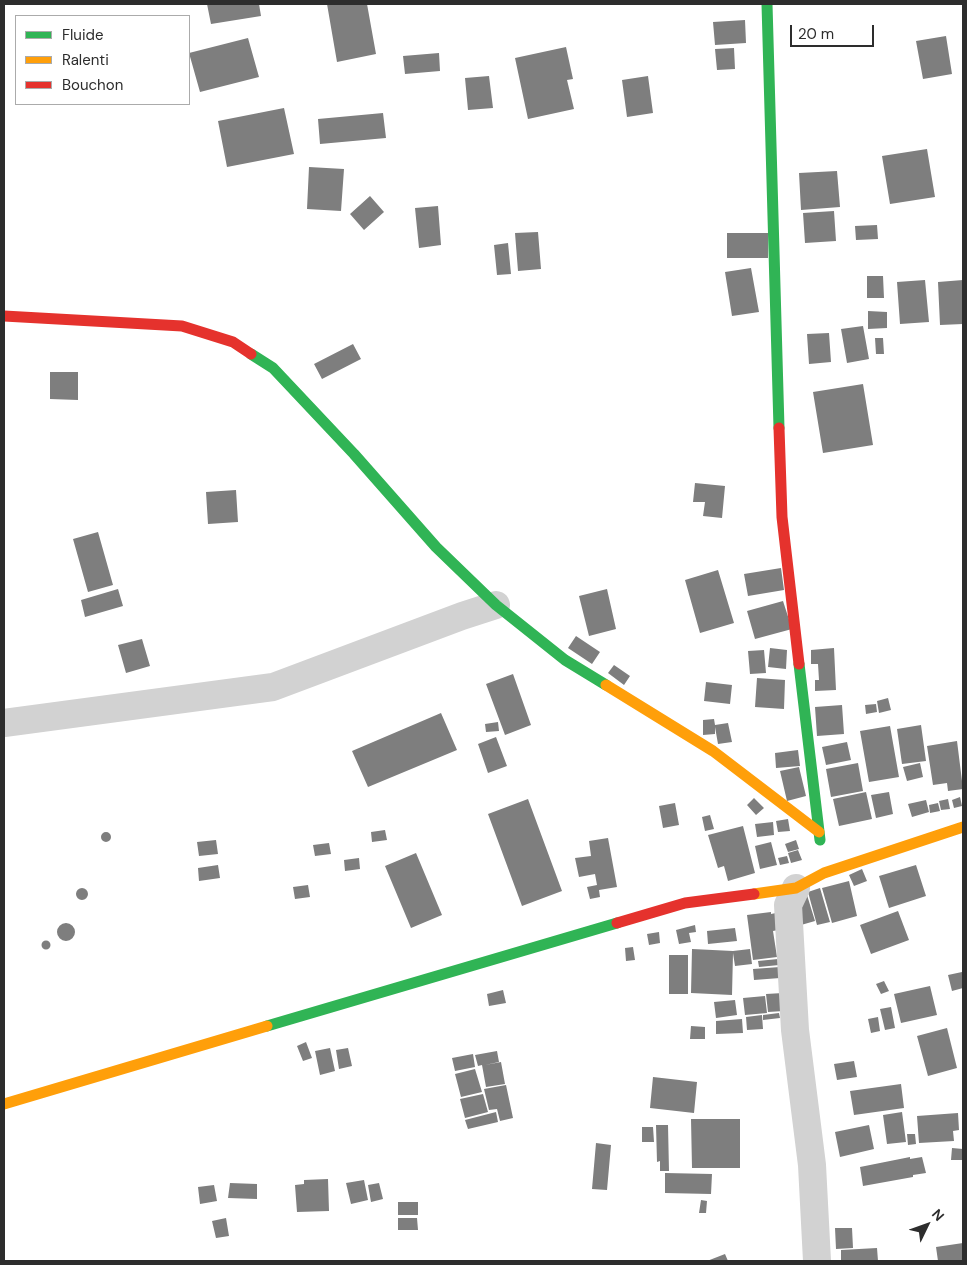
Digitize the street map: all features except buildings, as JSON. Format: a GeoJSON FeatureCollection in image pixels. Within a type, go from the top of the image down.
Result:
{"type":"FeatureCollection","features":[{"type":"Feature","properties":{"kind":"street"},"geometry":{"type":"LineString","coordinates":[[768,4],[782,517],[821,849]]}},
{"type":"Feature","properties":{"kind":"street"},"geometry":{"type":"LineString","coordinates":[[4,316],[182,326],[233,342],[273,368],[354,454],[436,547],[496,605],[565,660],[712,751],[819,832]]}},
{"type":"Feature","properties":{"kind":"street"},"geometry":{"type":"LineString","coordinates":[[4,724],[273,686],[496,605]]}},
{"type":"Feature","properties":{"kind":"street"},"geometry":{"type":"LineString","coordinates":[[4,1104],[685,903],[796,888],[823,869],[963,827]]}},
{"type":"Feature","properties":{"kind":"street"},"geometry":{"type":"LineString","coordinates":[[796,888],[788,904],[788,914],[795,1030],[812,1165],[817,1261]]}},
{"type":"Feature","properties":{"kind":"traffic: fast"},"geometry":{"type":"LineString","coordinates":[[767,4],[779,428]]}},
{"type":"Feature","properties":{"kind":"traffic: fast"},"geometry":{"type":"LineString","coordinates":[[251,354],[273,368],[354,454],[436,547],[496,605],[565,660],[606,685]]}},
{"type":"Feature","properties":{"kind":"traffic: fast"},"geometry":{"type":"LineString","coordinates":[[799,664],[820,840]]}},
{"type":"Feature","properties":{"kind":"traffic: fast"},"geometry":{"type":"LineString","coordinates":[[267,1026],[617,923]]}},
{"type":"Feature","properties":{"kind":"traffic: slow"},"geometry":{"type":"LineString","coordinates":[[606,685],[713,751],[819,832]]}},
{"type":"Feature","properties":{"kind":"traffic: slow"},"geometry":{"type":"LineString","coordinates":[[754,894],[796,888],[824,873],[963,827]]}},
{"type":"Feature","properties":{"kind":"traffic: slow"},"geometry":{"type":"LineString","coordinates":[[4,1104],[267,1026]]}},
{"type":"Feature","properties":{"kind":"traffic: jam"},"geometry":{"type":"LineString","coordinates":[[4,316],[182,326],[233,342],[251,354]]}},
{"type":"Feature","properties":{"kind":"traffic: jam"},"geometry":{"type":"LineString","coordinates":[[779,428],[782,517],[799,664]]}},
{"type":"Feature","properties":{"kind":"traffic: jam"},"geometry":{"type":"LineString","coordinates":[[617,923],[685,903],[754,894]]}}]}
